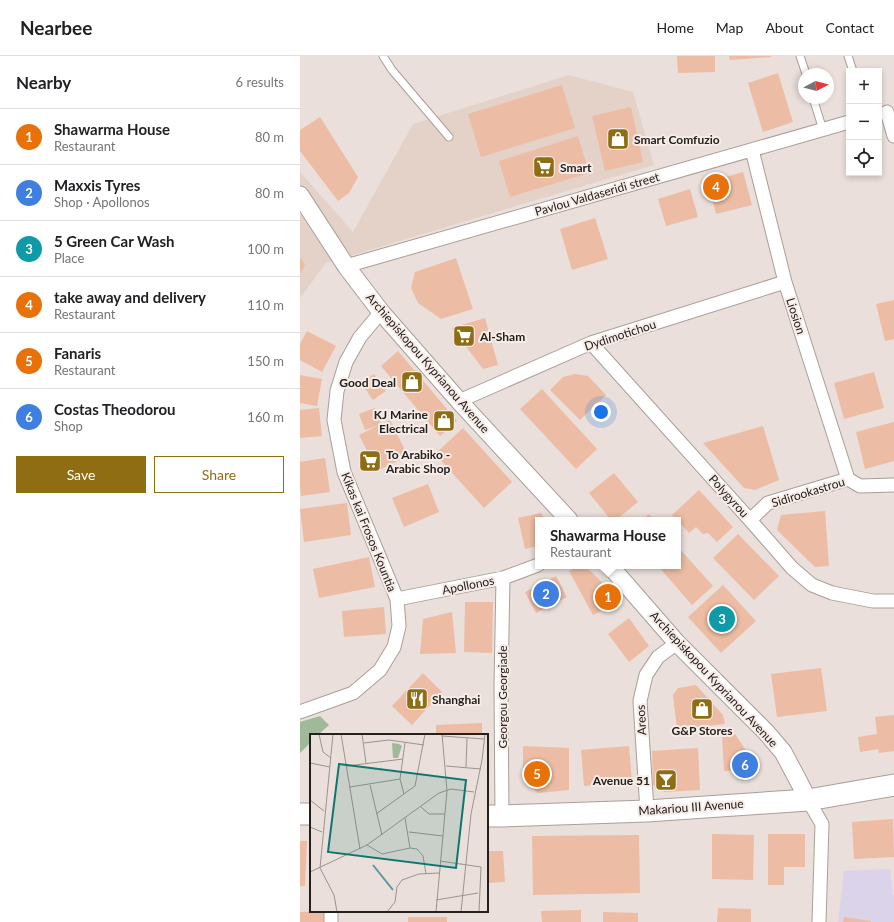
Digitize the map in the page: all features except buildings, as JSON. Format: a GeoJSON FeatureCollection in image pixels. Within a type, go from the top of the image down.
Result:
{"type":"FeatureCollection","features":[{"type":"Feature","properties":{"kind":"main road","name":"Makariou III Avenue"},"geometry":{"type":"LineString","coordinates":[[495,816],[647,811],[808,800],[894,785]]}},
{"type":"Feature","properties":{"kind":"street"},"geometry":{"type":"LineString","coordinates":[[887,112],[894,136]]}},
{"type":"Feature","properties":{"kind":"street","name":"Pavlou Valdaseridi street"},"geometry":{"type":"LineString","coordinates":[[346,266],[846,123]]}},
{"type":"Feature","properties":{"kind":"street","name":"Liosion"},"geometry":{"type":"LineString","coordinates":[[752,150],[785,282],[848,479]]}},
{"type":"Feature","properties":{"kind":"street","name":"Archiepiskopou Kyprianou Avenue"},"geometry":{"type":"LineString","coordinates":[[300,195],[346,266],[381,312],[459,401],[566,517]]}},
{"type":"Feature","properties":{"kind":"street","name":"Dydimotichou"},"geometry":{"type":"LineString","coordinates":[[459,401],[591,343],[785,282]]}},
{"type":"Feature","properties":{"kind":"street","name":"Kikas kai Frosos Kountia"},"geometry":{"type":"LineString","coordinates":[[300,712],[353,693],[380,670],[394,647],[399,626],[397,600],[344,472],[334,420],[337,391],[346,362],[360,337],[381,312]]}},
{"type":"Feature","properties":{"kind":"street","name":"Polygyrou"},"geometry":{"type":"LineString","coordinates":[[591,343],[792,568],[812,585],[832,593],[873,601],[894,601]]}},
{"type":"Feature","properties":{"kind":"street","name":"Sidirookastrou"},"geometry":{"type":"LineString","coordinates":[[750,520],[768,503],[848,479],[860,486],[894,485]]}},
{"type":"Feature","properties":{"kind":"street","name":"Apollonos"},"geometry":{"type":"LineString","coordinates":[[397,600],[503,578],[535,566]]}},
{"type":"Feature","properties":{"kind":"street","name":"Archiepiskopou Kyprianou Avenue"},"geometry":{"type":"LineString","coordinates":[[613,569],[678,644],[766,732],[783,752],[808,800]]}},
{"type":"Feature","properties":{"kind":"street","name":"Georgou Georgiade"},"geometry":{"type":"LineString","coordinates":[[495,816],[501,686],[503,578]]}},
{"type":"Feature","properties":{"kind":"street","name":"Areos"},"geometry":{"type":"LineString","coordinates":[[647,811],[640,701],[646,675],[658,657],[678,644]]}},
{"type":"Feature","properties":{"kind":"street"},"geometry":{"type":"LineString","coordinates":[[808,800],[822,824],[820,922]]}},
{"type":"Feature","properties":{"kind":"lane"},"geometry":{"type":"LineString","coordinates":[[383,56],[392,70],[449,137]]}},
{"type":"Feature","properties":{"kind":"lane"},"geometry":{"type":"LineString","coordinates":[[800,56],[804,68]]}},
{"type":"Feature","properties":{"kind":"lane"},"geometry":{"type":"LineString","coordinates":[[848,56],[851,68]]}},
{"type":"Feature","properties":{"kind":"lane"},"geometry":{"type":"LineString","coordinates":[[815,104],[823,130]]}},
{"type":"Feature","properties":{"kind":"shaded area"},"geometry":{"type":"Polygon","coordinates":[[[569,75],[633,92],[654,165],[326,263],[300,298],[300,172],[353,232],[413,124],[569,75]]]}},
{"type":"Feature","properties":{"kind":"shaded area"},"geometry":{"type":"Polygon","coordinates":[[[890,869],[894,895],[894,922],[838,922],[844,871],[890,869]]]}},
{"type":"Feature","properties":{"kind":"green space"},"geometry":{"type":"Polygon","coordinates":[[[320,716],[329,725],[319,734],[310,734],[310,743],[300,753],[300,722],[320,716]]]}},
{"type":"Feature","properties":{"kind":"place","name":"Smart Comfuzio"},"geometry":{"type":"Point","coordinates":[618,139]}},
{"type":"Feature","properties":{"kind":"place","name":"Smart"},"geometry":{"type":"Point","coordinates":[544,167]}},
{"type":"Feature","properties":{"kind":"place","name":"take away and delivery"},"geometry":{"type":"Point","coordinates":[716,187]}},
{"type":"Feature","properties":{"kind":"place","name":"Al-Sham"},"geometry":{"type":"Point","coordinates":[464,336]}},
{"type":"Feature","properties":{"kind":"place","name":"Good Deal"},"geometry":{"type":"Point","coordinates":[412,382]}},
{"type":"Feature","properties":{"kind":"place","name":"KJ Marine Electrical"},"geometry":{"type":"Point","coordinates":[444,421]}},
{"type":"Feature","properties":{"kind":"place","name":"To Arabiko - Arabic Shop"},"geometry":{"type":"Point","coordinates":[370,461]}},
{"type":"Feature","properties":{"kind":"place","name":"Maxxis Tyres"},"geometry":{"type":"Point","coordinates":[546,594]}},
{"type":"Feature","properties":{"kind":"place","name":"Shawarma House"},"geometry":{"type":"Point","coordinates":[608,597]}},
{"type":"Feature","properties":{"kind":"place","name":"5 Green Car Wash"},"geometry":{"type":"Point","coordinates":[722,619]}},
{"type":"Feature","properties":{"kind":"place","name":"Shanghai"},"geometry":{"type":"Point","coordinates":[417,699]}},
{"type":"Feature","properties":{"kind":"place","name":"G&P Stores"},"geometry":{"type":"Point","coordinates":[702,709]}},
{"type":"Feature","properties":{"kind":"place","name":"Costas Theodorou"},"geometry":{"type":"Point","coordinates":[745,765]}},
{"type":"Feature","properties":{"kind":"place","name":"Fanaris"},"geometry":{"type":"Point","coordinates":[537,774]}},
{"type":"Feature","properties":{"kind":"place","name":"Avenue 51"},"geometry":{"type":"Point","coordinates":[666,780]}}]}
